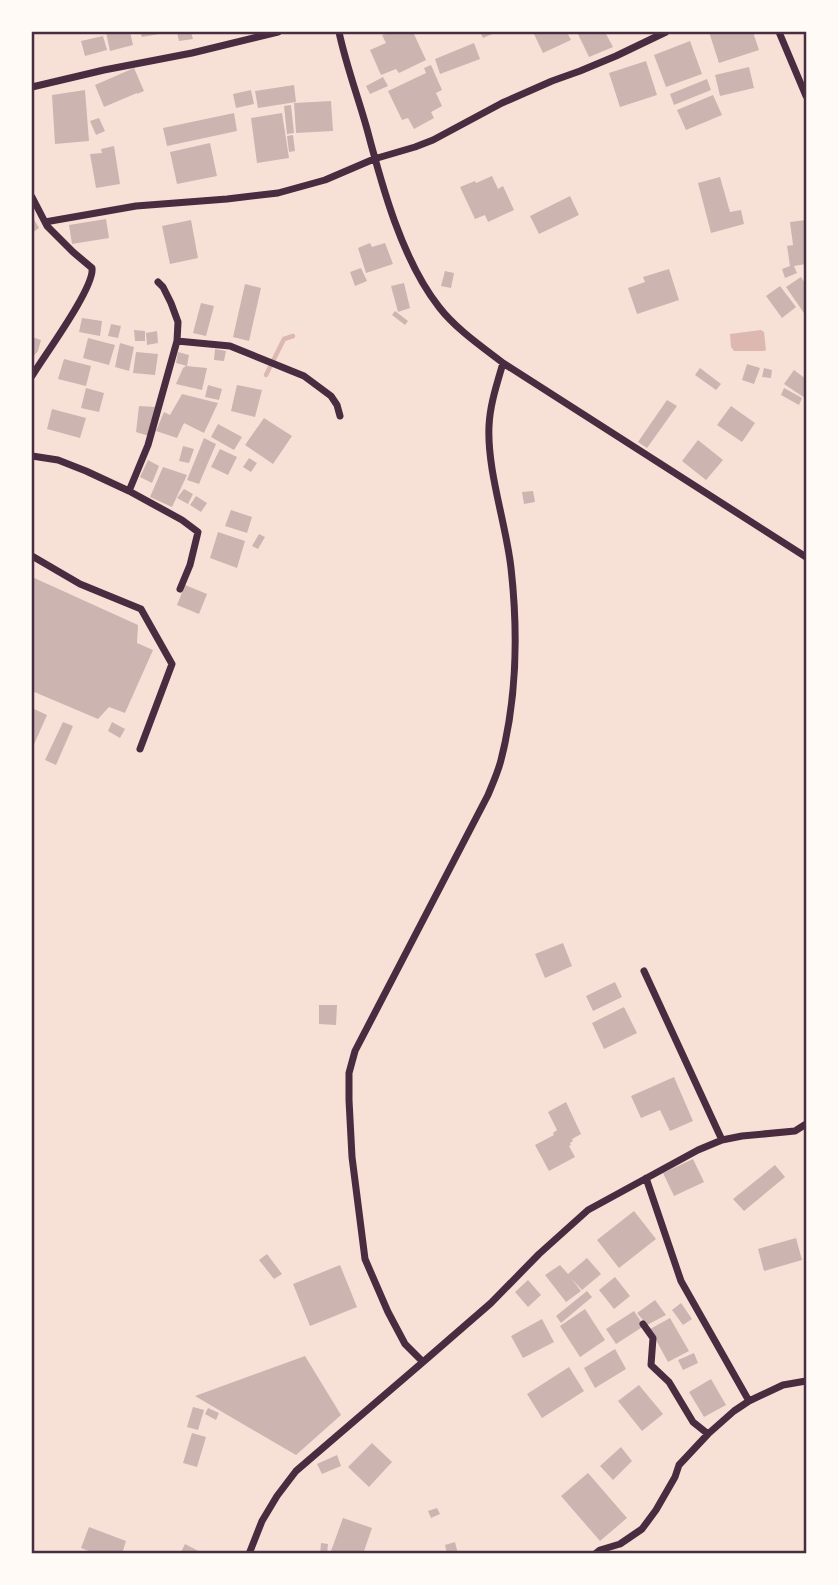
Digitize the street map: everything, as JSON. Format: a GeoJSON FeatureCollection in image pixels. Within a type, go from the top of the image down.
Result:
{"type":"FeatureCollection","features":[{"type":"Feature","properties":{"kind":"street"},"geometry":{"type":"LineString","coordinates":[[32,87],[278,32]]}},
{"type":"Feature","properties":{"kind":"street"},"geometry":{"type":"LineString","coordinates":[[339,32],[374,159],[402,239],[424,287],[440,309],[503,363],[807,557]]}},
{"type":"Feature","properties":{"kind":"street"},"geometry":{"type":"LineString","coordinates":[[45,222],[136,206],[278,192],[325,180],[374,159],[433,140],[502,103],[552,80],[616,56],[666,32]]}},
{"type":"Feature","properties":{"kind":"street"},"geometry":{"type":"LineString","coordinates":[[779,32],[807,96]]}},
{"type":"Feature","properties":{"kind":"street"},"geometry":{"type":"LineString","coordinates":[[32,197],[45,222],[58,238],[93,271],[65,327],[32,376]]}},
{"type":"Feature","properties":{"kind":"street"},"geometry":{"type":"LineString","coordinates":[[129,491],[148,445],[177,341],[178,322],[172,303],[158,282]]}},
{"type":"Feature","properties":{"kind":"street"},"geometry":{"type":"LineString","coordinates":[[177,341],[230,346],[304,376],[331,396],[340,416]]}},
{"type":"Feature","properties":{"kind":"street"},"geometry":{"type":"LineString","coordinates":[[423,1362],[405,1344],[365,1259],[352,1157],[349,1073],[355,1051],[488,795],[507,733],[515,647],[511,568],[489,450],[493,398],[503,363]]}},
{"type":"Feature","properties":{"kind":"street"},"geometry":{"type":"LineString","coordinates":[[32,456],[58,460],[86,471],[129,491],[182,520],[198,532],[190,565],[180,589]]}},
{"type":"Feature","properties":{"kind":"street"},"geometry":{"type":"LineString","coordinates":[[32,555],[80,584],[141,610],[166,653],[172,664],[140,749]]}},
{"type":"Feature","properties":{"kind":"street"},"geometry":{"type":"LineString","coordinates":[[644,971],[722,1140]]}},
{"type":"Feature","properties":{"kind":"street"},"geometry":{"type":"LineString","coordinates":[[249,1553],[262,1521],[296,1471],[491,1303],[539,1254],[588,1210],[698,1150],[722,1140],[795,1131],[807,1124]]}},
{"type":"Feature","properties":{"kind":"street"},"geometry":{"type":"LineString","coordinates":[[646,1178],[681,1281],[749,1401]]}},
{"type":"Feature","properties":{"kind":"street"},"geometry":{"type":"LineString","coordinates":[[643,1324],[653,1338],[651,1365],[669,1382],[693,1422],[708,1434]]}},
{"type":"Feature","properties":{"kind":"street"},"geometry":{"type":"LineString","coordinates":[[595,1553],[620,1544],[642,1529],[656,1510],[679,1465],[708,1434],[749,1401],[783,1385],[807,1381]]}},
{"type":"Feature","properties":{"kind":"shaded area"},"geometry":{"type":"Polygon","coordinates":[[[761,330],[764,332],[766,350],[734,351],[731,347],[730,334],[761,330]]]}},
{"type":"Feature","properties":{"kind":"building"},"geometry":{"type":"Polygon","coordinates":[[[106,32],[130,32],[133,45],[110,51],[106,32]]]}},
{"type":"Feature","properties":{"kind":"building"},"geometry":{"type":"Polygon","coordinates":[[[140,32],[164,32],[165,33],[142,37],[140,32]]]}},
{"type":"Feature","properties":{"kind":"building"},"geometry":{"type":"Polygon","coordinates":[[[177,32],[191,32],[193,39],[179,41],[177,32]]]}},
{"type":"Feature","properties":{"kind":"building"},"geometry":{"type":"Polygon","coordinates":[[[391,32],[413,32],[426,60],[399,73],[396,69],[381,75],[370,50],[386,43],[382,35],[391,32]]]}},
{"type":"Feature","properties":{"kind":"building"},"geometry":{"type":"Polygon","coordinates":[[[480,32],[497,32],[483,38],[480,32]]]}},
{"type":"Feature","properties":{"kind":"building"},"geometry":{"type":"Polygon","coordinates":[[[533,32],[567,32],[571,40],[543,53],[533,32]]]}},
{"type":"Feature","properties":{"kind":"building"},"geometry":{"type":"Polygon","coordinates":[[[577,32],[605,32],[613,47],[589,57],[577,32]]]}},
{"type":"Feature","properties":{"kind":"building"},"geometry":{"type":"Polygon","coordinates":[[[709,32],[753,32],[759,50],[719,63],[709,32]]]}},
{"type":"Feature","properties":{"kind":"building"},"geometry":{"type":"Polygon","coordinates":[[[103,36],[107,50],[85,56],[81,41],[103,36]]]}},
{"type":"Feature","properties":{"kind":"building"},"geometry":{"type":"Polygon","coordinates":[[[690,41],[702,74],[666,87],[654,55],[690,41]]]}},
{"type":"Feature","properties":{"kind":"building"},"geometry":{"type":"Polygon","coordinates":[[[474,43],[480,59],[440,74],[435,59],[474,43]]]}},
{"type":"Feature","properties":{"kind":"building"},"geometry":{"type":"Polygon","coordinates":[[[646,61],[657,95],[620,107],[609,73],[646,61]]]}},
{"type":"Feature","properties":{"kind":"building"},"geometry":{"type":"Polygon","coordinates":[[[431,65],[442,90],[436,93],[442,106],[431,112],[434,118],[414,129],[408,118],[402,120],[388,91],[426,73],[424,68],[431,65]]]}},
{"type":"Feature","properties":{"kind":"building"},"geometry":{"type":"Polygon","coordinates":[[[749,67],[754,88],[720,96],[715,75],[749,67]]]}},
{"type":"Feature","properties":{"kind":"building"},"geometry":{"type":"Polygon","coordinates":[[[134,68],[144,91],[104,107],[95,85],[134,68]]]}},
{"type":"Feature","properties":{"kind":"building"},"geometry":{"type":"Polygon","coordinates":[[[383,77],[388,86],[370,94],[366,86],[383,77]]]}},
{"type":"Feature","properties":{"kind":"building"},"geometry":{"type":"Polygon","coordinates":[[[707,79],[711,90],[674,105],[670,94],[707,79]]]}},
{"type":"Feature","properties":{"kind":"building"},"geometry":{"type":"Polygon","coordinates":[[[294,85],[296,102],[258,108],[255,91],[294,85]]]}},
{"type":"Feature","properties":{"kind":"building"},"geometry":{"type":"Polygon","coordinates":[[[85,90],[89,141],[55,144],[52,95],[85,90]]]}},
{"type":"Feature","properties":{"kind":"building"},"geometry":{"type":"Polygon","coordinates":[[[251,90],[254,104],[236,108],[233,94],[251,90]]]}},
{"type":"Feature","properties":{"kind":"building"},"geometry":{"type":"Polygon","coordinates":[[[713,95],[722,115],[686,130],[677,110],[713,95]]]}},
{"type":"Feature","properties":{"kind":"building"},"geometry":{"type":"Polygon","coordinates":[[[331,101],[333,131],[296,133],[294,103],[331,101]]]}},
{"type":"Feature","properties":{"kind":"building"},"geometry":{"type":"Polygon","coordinates":[[[291,105],[294,133],[287,134],[284,106],[291,105]]]}},
{"type":"Feature","properties":{"kind":"building"},"geometry":{"type":"Polygon","coordinates":[[[234,113],[237,131],[167,146],[163,128],[234,113]]]}},
{"type":"Feature","properties":{"kind":"building"},"geometry":{"type":"Polygon","coordinates":[[[282,113],[289,158],[257,163],[251,118],[282,113]]]}},
{"type":"Feature","properties":{"kind":"building"},"geometry":{"type":"Polygon","coordinates":[[[99,118],[105,131],[96,135],[90,121],[99,118]]]}},
{"type":"Feature","properties":{"kind":"building"},"geometry":{"type":"Polygon","coordinates":[[[293,135],[295,151],[289,152],[287,136],[293,135]]]}},
{"type":"Feature","properties":{"kind":"building"},"geometry":{"type":"Polygon","coordinates":[[[210,143],[217,176],[177,184],[170,152],[210,143]]]}},
{"type":"Feature","properties":{"kind":"building"},"geometry":{"type":"Polygon","coordinates":[[[114,146],[120,184],[96,188],[90,154],[102,153],[101,149],[114,146]]]}},
{"type":"Feature","properties":{"kind":"building"},"geometry":{"type":"Polygon","coordinates":[[[492,176],[498,189],[503,186],[514,210],[488,222],[485,215],[475,219],[460,187],[492,176]]]}},
{"type":"Feature","properties":{"kind":"building"},"geometry":{"type":"Polygon","coordinates":[[[720,177],[730,212],[741,210],[744,224],[711,233],[698,183],[720,177]]]}},
{"type":"Feature","properties":{"kind":"building"},"geometry":{"type":"Polygon","coordinates":[[[570,196],[579,215],[539,234],[530,216],[570,196]]]}},
{"type":"Feature","properties":{"kind":"building"},"geometry":{"type":"Polygon","coordinates":[[[32,216],[39,228],[32,233],[32,216]]]}},
{"type":"Feature","properties":{"kind":"building"},"geometry":{"type":"Polygon","coordinates":[[[106,219],[109,238],[72,244],[69,225],[106,219]]]}},
{"type":"Feature","properties":{"kind":"building"},"geometry":{"type":"Polygon","coordinates":[[[191,220],[198,258],[170,264],[162,226],[191,220]]]}},
{"type":"Feature","properties":{"kind":"building"},"geometry":{"type":"Polygon","coordinates":[[[806,220],[806,264],[794,266],[797,273],[785,278],[782,269],[790,266],[787,246],[793,245],[790,222],[806,220]]]}},
{"type":"Feature","properties":{"kind":"building"},"geometry":{"type":"Polygon","coordinates":[[[370,243],[372,247],[385,243],[393,264],[366,273],[358,248],[370,243]]]}},
{"type":"Feature","properties":{"kind":"building"},"geometry":{"type":"Polygon","coordinates":[[[361,268],[367,281],[355,286],[350,272],[361,268]]]}},
{"type":"Feature","properties":{"kind":"building"},"geometry":{"type":"Polygon","coordinates":[[[669,269],[679,300],[637,314],[628,288],[645,282],[643,277],[669,269]]]}},
{"type":"Feature","properties":{"kind":"building"},"geometry":{"type":"Polygon","coordinates":[[[445,271],[454,273],[451,288],[441,286],[445,271]]]}},
{"type":"Feature","properties":{"kind":"building"},"geometry":{"type":"Polygon","coordinates":[[[801,277],[806,285],[806,316],[786,287],[801,277]]]}},
{"type":"Feature","properties":{"kind":"building"},"geometry":{"type":"Polygon","coordinates":[[[404,283],[410,308],[398,312],[391,286],[404,283]]]}},
{"type":"Feature","properties":{"kind":"building"},"geometry":{"type":"Polygon","coordinates":[[[245,284],[261,288],[249,341],[233,337],[245,284]]]}},
{"type":"Feature","properties":{"kind":"building"},"geometry":{"type":"Polygon","coordinates":[[[780,286],[796,307],[782,318],[766,296],[780,286]]]}},
{"type":"Feature","properties":{"kind":"building"},"geometry":{"type":"Polygon","coordinates":[[[201,303],[214,306],[206,336],[193,333],[201,303]]]}},
{"type":"Feature","properties":{"kind":"building"},"geometry":{"type":"Polygon","coordinates":[[[395,311],[408,321],[405,325],[392,315],[395,311]]]}},
{"type":"Feature","properties":{"kind":"building"},"geometry":{"type":"Polygon","coordinates":[[[82,318],[102,321],[100,336],[79,332],[82,318]]]}},
{"type":"Feature","properties":{"kind":"building"},"geometry":{"type":"Polygon","coordinates":[[[111,324],[121,326],[118,338],[108,336],[111,324]]]}},
{"type":"Feature","properties":{"kind":"building"},"geometry":{"type":"Polygon","coordinates":[[[134,330],[145,331],[145,341],[135,341],[134,330]]]}},
{"type":"Feature","properties":{"kind":"building"},"geometry":{"type":"Polygon","coordinates":[[[157,331],[158,343],[147,345],[146,333],[157,331]]]}},
{"type":"Feature","properties":{"kind":"building"},"geometry":{"type":"Polygon","coordinates":[[[32,337],[41,340],[38,351],[32,358],[32,337]]]}},
{"type":"Feature","properties":{"kind":"building"},"geometry":{"type":"Polygon","coordinates":[[[88,338],[115,345],[109,365],[83,358],[88,338]]]}},
{"type":"Feature","properties":{"kind":"building"},"geometry":{"type":"Polygon","coordinates":[[[120,343],[134,347],[129,371],[115,367],[120,343]]]}},
{"type":"Feature","properties":{"kind":"building"},"geometry":{"type":"Polygon","coordinates":[[[215,349],[226,351],[224,361],[214,360],[215,349]]]}},
{"type":"Feature","properties":{"kind":"building"},"geometry":{"type":"Polygon","coordinates":[[[136,352],[158,354],[155,375],[133,373],[136,352]]]}},
{"type":"Feature","properties":{"kind":"building"},"geometry":{"type":"Polygon","coordinates":[[[178,352],[189,355],[187,366],[176,363],[178,352]]]}},
{"type":"Feature","properties":{"kind":"building"},"geometry":{"type":"Polygon","coordinates":[[[64,359],[91,366],[86,386],[58,379],[64,359]]]}},
{"type":"Feature","properties":{"kind":"building"},"geometry":{"type":"Polygon","coordinates":[[[747,364],[760,368],[754,384],[742,380],[747,364]]]}},
{"type":"Feature","properties":{"kind":"building"},"geometry":{"type":"Polygon","coordinates":[[[186,366],[207,368],[202,390],[176,384],[186,366]]]}},
{"type":"Feature","properties":{"kind":"building"},"geometry":{"type":"Polygon","coordinates":[[[700,368],[721,384],[716,390],[695,375],[700,368]]]}},
{"type":"Feature","properties":{"kind":"building"},"geometry":{"type":"Polygon","coordinates":[[[764,368],[772,370],[771,378],[762,377],[764,368]]]}},
{"type":"Feature","properties":{"kind":"building"},"geometry":{"type":"Polygon","coordinates":[[[794,370],[806,379],[805,398],[784,384],[794,370]]]}},
{"type":"Feature","properties":{"kind":"building"},"geometry":{"type":"Polygon","coordinates":[[[208,385],[222,389],[219,400],[205,397],[208,385]]]}},
{"type":"Feature","properties":{"kind":"building"},"geometry":{"type":"Polygon","coordinates":[[[237,385],[262,390],[255,417],[231,411],[237,385]]]}},
{"type":"Feature","properties":{"kind":"building"},"geometry":{"type":"Polygon","coordinates":[[[86,388],[104,393],[99,412],[81,408],[86,388]]]}},
{"type":"Feature","properties":{"kind":"building"},"geometry":{"type":"Polygon","coordinates":[[[784,388],[802,398],[799,405],[781,395],[784,388]]]}},
{"type":"Feature","properties":{"kind":"building"},"geometry":{"type":"Polygon","coordinates":[[[182,394],[218,403],[204,433],[184,423],[177,438],[156,431],[164,412],[170,415],[182,394]]]}},
{"type":"Feature","properties":{"kind":"building"},"geometry":{"type":"Polygon","coordinates":[[[667,400],[677,406],[647,448],[638,442],[667,400]]]}},
{"type":"Feature","properties":{"kind":"building"},"geometry":{"type":"Polygon","coordinates":[[[139,406],[156,407],[149,436],[136,432],[139,406]]]}},
{"type":"Feature","properties":{"kind":"building"},"geometry":{"type":"Polygon","coordinates":[[[731,406],[755,423],[742,442],[717,425],[731,406]]]}},
{"type":"Feature","properties":{"kind":"building"},"geometry":{"type":"Polygon","coordinates":[[[52,409],[86,418],[80,438],[47,429],[52,409]]]}},
{"type":"Feature","properties":{"kind":"building"},"geometry":{"type":"Polygon","coordinates":[[[264,418],[292,436],[273,464],[245,445],[264,418]]]}},
{"type":"Feature","properties":{"kind":"building"},"geometry":{"type":"Polygon","coordinates":[[[218,424],[242,437],[234,450],[211,437],[218,424]]]}},
{"type":"Feature","properties":{"kind":"building"},"geometry":{"type":"Polygon","coordinates":[[[204,438],[216,444],[199,484],[187,480],[204,438]]]}},
{"type":"Feature","properties":{"kind":"building"},"geometry":{"type":"Polygon","coordinates":[[[698,440],[723,460],[706,480],[682,461],[698,440]]]}},
{"type":"Feature","properties":{"kind":"building"},"geometry":{"type":"Polygon","coordinates":[[[183,446],[194,449],[189,463],[179,461],[183,446]]]}},
{"type":"Feature","properties":{"kind":"building"},"geometry":{"type":"Polygon","coordinates":[[[220,449],[237,457],[228,475],[211,467],[220,449]]]}},
{"type":"Feature","properties":{"kind":"building"},"geometry":{"type":"Polygon","coordinates":[[[249,458],[257,463],[251,472],[243,467],[249,458]]]}},
{"type":"Feature","properties":{"kind":"building"},"geometry":{"type":"Polygon","coordinates":[[[148,460],[159,466],[152,483],[140,477],[148,460]]]}},
{"type":"Feature","properties":{"kind":"building"},"geometry":{"type":"Polygon","coordinates":[[[163,467],[187,475],[172,507],[150,497],[163,467]]]}},
{"type":"Feature","properties":{"kind":"building"},"geometry":{"type":"Polygon","coordinates":[[[184,489],[193,494],[188,504],[177,498],[184,489]]]}},
{"type":"Feature","properties":{"kind":"building"},"geometry":{"type":"Polygon","coordinates":[[[533,491],[535,502],[524,504],[522,492],[533,491]]]}},
{"type":"Feature","properties":{"kind":"building"},"geometry":{"type":"Polygon","coordinates":[[[196,496],[207,503],[201,512],[190,505],[196,496]]]}},
{"type":"Feature","properties":{"kind":"building"},"geometry":{"type":"Polygon","coordinates":[[[231,510],[252,517],[247,533],[225,526],[231,510]]]}},
{"type":"Feature","properties":{"kind":"building"},"geometry":{"type":"Polygon","coordinates":[[[218,532],[245,541],[237,568],[210,558],[218,532]]]}},
{"type":"Feature","properties":{"kind":"building"},"geometry":{"type":"Polygon","coordinates":[[[259,534],[265,537],[258,549],[252,546],[259,534]]]}},
{"type":"Feature","properties":{"kind":"building"},"geometry":{"type":"Polygon","coordinates":[[[32,577],[138,625],[137,643],[153,650],[125,713],[109,707],[98,719],[32,691],[32,577]]]}},
{"type":"Feature","properties":{"kind":"building"},"geometry":{"type":"Polygon","coordinates":[[[185,585],[207,594],[199,614],[177,605],[185,585]]]}},
{"type":"Feature","properties":{"kind":"building"},"geometry":{"type":"Polygon","coordinates":[[[32,708],[47,715],[32,749],[32,708]]]}},
{"type":"Feature","properties":{"kind":"building"},"geometry":{"type":"Polygon","coordinates":[[[63,722],[73,726],[56,765],[45,760],[63,722]]]}},
{"type":"Feature","properties":{"kind":"building"},"geometry":{"type":"Polygon","coordinates":[[[112,722],[125,729],[120,738],[108,731],[112,722]]]}},
{"type":"Feature","properties":{"kind":"building"},"geometry":{"type":"Polygon","coordinates":[[[563,943],[572,966],[545,978],[535,954],[563,943]]]}},
{"type":"Feature","properties":{"kind":"building"},"geometry":{"type":"Polygon","coordinates":[[[615,982],[622,997],[593,1011],[586,996],[615,982]]]}},
{"type":"Feature","properties":{"kind":"building"},"geometry":{"type":"Polygon","coordinates":[[[319,1005],[337,1005],[336,1025],[319,1024],[319,1005]]]}},
{"type":"Feature","properties":{"kind":"building"},"geometry":{"type":"Polygon","coordinates":[[[624,1007],[637,1033],[604,1049],[592,1023],[624,1007]]]}},
{"type":"Feature","properties":{"kind":"building"},"geometry":{"type":"Polygon","coordinates":[[[674,1077],[693,1121],[670,1131],[660,1110],[641,1118],[631,1096],[674,1077]]]}},
{"type":"Feature","properties":{"kind":"building"},"geometry":{"type":"Polygon","coordinates":[[[566,1102],[581,1134],[572,1139],[569,1146],[575,1157],[549,1171],[535,1145],[554,1135],[557,1130],[548,1112],[566,1102]]]}},
{"type":"Feature","properties":{"kind":"building"},"geometry":{"type":"Polygon","coordinates":[[[693,1159],[704,1182],[674,1196],[663,1173],[693,1159]]]}},
{"type":"Feature","properties":{"kind":"building"},"geometry":{"type":"Polygon","coordinates":[[[775,1165],[785,1177],[744,1211],[733,1199],[775,1165]]]}},
{"type":"Feature","properties":{"kind":"building"},"geometry":{"type":"Polygon","coordinates":[[[634,1211],[656,1239],[619,1268],[597,1240],[634,1211]]]}},
{"type":"Feature","properties":{"kind":"building"},"geometry":{"type":"Polygon","coordinates":[[[796,1238],[802,1260],[764,1271],[758,1249],[796,1238]]]}},
{"type":"Feature","properties":{"kind":"building"},"geometry":{"type":"Polygon","coordinates":[[[267,1254],[282,1274],[274,1279],[259,1260],[267,1254]]]}},
{"type":"Feature","properties":{"kind":"building"},"geometry":{"type":"Polygon","coordinates":[[[587,1258],[601,1274],[582,1290],[571,1278],[581,1291],[566,1302],[545,1275],[560,1265],[568,1274],[587,1258]]]}},
{"type":"Feature","properties":{"kind":"building"},"geometry":{"type":"Polygon","coordinates":[[[340,1265],[357,1307],[310,1326],[293,1284],[340,1265]]]}},
{"type":"Feature","properties":{"kind":"building"},"geometry":{"type":"Polygon","coordinates":[[[615,1277],[630,1296],[614,1309],[599,1290],[615,1277]]]}},
{"type":"Feature","properties":{"kind":"building"},"geometry":{"type":"Polygon","coordinates":[[[528,1280],[541,1295],[528,1307],[515,1292],[528,1280]]]}},
{"type":"Feature","properties":{"kind":"building"},"geometry":{"type":"Polygon","coordinates":[[[587,1291],[592,1297],[561,1323],[556,1316],[587,1291]]]}},
{"type":"Feature","properties":{"kind":"building"},"geometry":{"type":"Polygon","coordinates":[[[655,1300],[666,1315],[647,1325],[637,1313],[655,1300]]]}},
{"type":"Feature","properties":{"kind":"building"},"geometry":{"type":"Polygon","coordinates":[[[681,1303],[692,1319],[683,1325],[672,1310],[681,1303]]]}},
{"type":"Feature","properties":{"kind":"building"},"geometry":{"type":"Polygon","coordinates":[[[585,1309],[605,1340],[580,1357],[560,1326],[585,1309]]]}},
{"type":"Feature","properties":{"kind":"building"},"geometry":{"type":"Polygon","coordinates":[[[634,1311],[644,1326],[616,1344],[606,1329],[634,1311]]]}},
{"type":"Feature","properties":{"kind":"building"},"geometry":{"type":"Polygon","coordinates":[[[670,1318],[689,1351],[668,1362],[650,1329],[670,1318]]]}},
{"type":"Feature","properties":{"kind":"building"},"geometry":{"type":"Polygon","coordinates":[[[542,1319],[554,1342],[523,1358],[511,1336],[542,1319]]]}},
{"type":"Feature","properties":{"kind":"building"},"geometry":{"type":"Polygon","coordinates":[[[615,1349],[626,1369],[595,1388],[584,1368],[615,1349]]]}},
{"type":"Feature","properties":{"kind":"building"},"geometry":{"type":"Polygon","coordinates":[[[694,1353],[698,1363],[683,1370],[678,1360],[694,1353]]]}},
{"type":"Feature","properties":{"kind":"building"},"geometry":{"type":"Polygon","coordinates":[[[305,1356],[341,1415],[296,1455],[195,1396],[305,1356]]]}},
{"type":"Feature","properties":{"kind":"building"},"geometry":{"type":"Polygon","coordinates":[[[569,1367],[584,1391],[542,1418],[527,1394],[569,1367]]]}},
{"type":"Feature","properties":{"kind":"building"},"geometry":{"type":"Polygon","coordinates":[[[711,1379],[726,1405],[704,1417],[689,1392],[711,1379]]]}},
{"type":"Feature","properties":{"kind":"building"},"geometry":{"type":"Polygon","coordinates":[[[639,1385],[663,1414],[642,1431],[618,1401],[639,1385]]]}},
{"type":"Feature","properties":{"kind":"building"},"geometry":{"type":"Polygon","coordinates":[[[193,1407],[204,1410],[198,1430],[187,1427],[193,1407]]]}},
{"type":"Feature","properties":{"kind":"building"},"geometry":{"type":"Polygon","coordinates":[[[208,1408],[219,1413],[216,1420],[205,1414],[208,1408]]]}},
{"type":"Feature","properties":{"kind":"building"},"geometry":{"type":"Polygon","coordinates":[[[192,1433],[206,1437],[197,1467],[183,1463],[192,1433]]]}},
{"type":"Feature","properties":{"kind":"building"},"geometry":{"type":"Polygon","coordinates":[[[372,1443],[392,1462],[369,1487],[348,1467],[372,1443]]]}},
{"type":"Feature","properties":{"kind":"building"},"geometry":{"type":"Polygon","coordinates":[[[621,1447],[632,1461],[613,1480],[600,1466],[621,1447]]]}},
{"type":"Feature","properties":{"kind":"building"},"geometry":{"type":"Polygon","coordinates":[[[337,1455],[341,1466],[322,1474],[317,1464],[337,1455]]]}},
{"type":"Feature","properties":{"kind":"building"},"geometry":{"type":"Polygon","coordinates":[[[588,1473],[627,1518],[600,1541],[561,1496],[588,1473]]]}},
{"type":"Feature","properties":{"kind":"building"},"geometry":{"type":"Polygon","coordinates":[[[437,1508],[440,1514],[431,1518],[428,1511],[437,1508]]]}},
{"type":"Feature","properties":{"kind":"building"},"geometry":{"type":"Polygon","coordinates":[[[343,1518],[372,1528],[363,1554],[338,1554],[331,1551],[343,1518]]]}},
{"type":"Feature","properties":{"kind":"building"},"geometry":{"type":"Polygon","coordinates":[[[89,1527],[126,1541],[122,1554],[96,1554],[81,1548],[89,1527]]]}},
{"type":"Feature","properties":{"kind":"building"},"geometry":{"type":"Polygon","coordinates":[[[455,1542],[458,1554],[447,1554],[445,1545],[455,1542]]]}},
{"type":"Feature","properties":{"kind":"building"},"geometry":{"type":"Polygon","coordinates":[[[321,1543],[328,1544],[327,1554],[320,1554],[321,1543]]]}},
{"type":"Feature","properties":{"kind":"building"},"geometry":{"type":"Polygon","coordinates":[[[185,1544],[204,1554],[180,1554],[185,1544]]]}},
{"type":"Feature","properties":{"kind":"waterway"},"geometry":{"type":"LineString","coordinates":[[266,375],[284,339],[293,336]]}}]}
